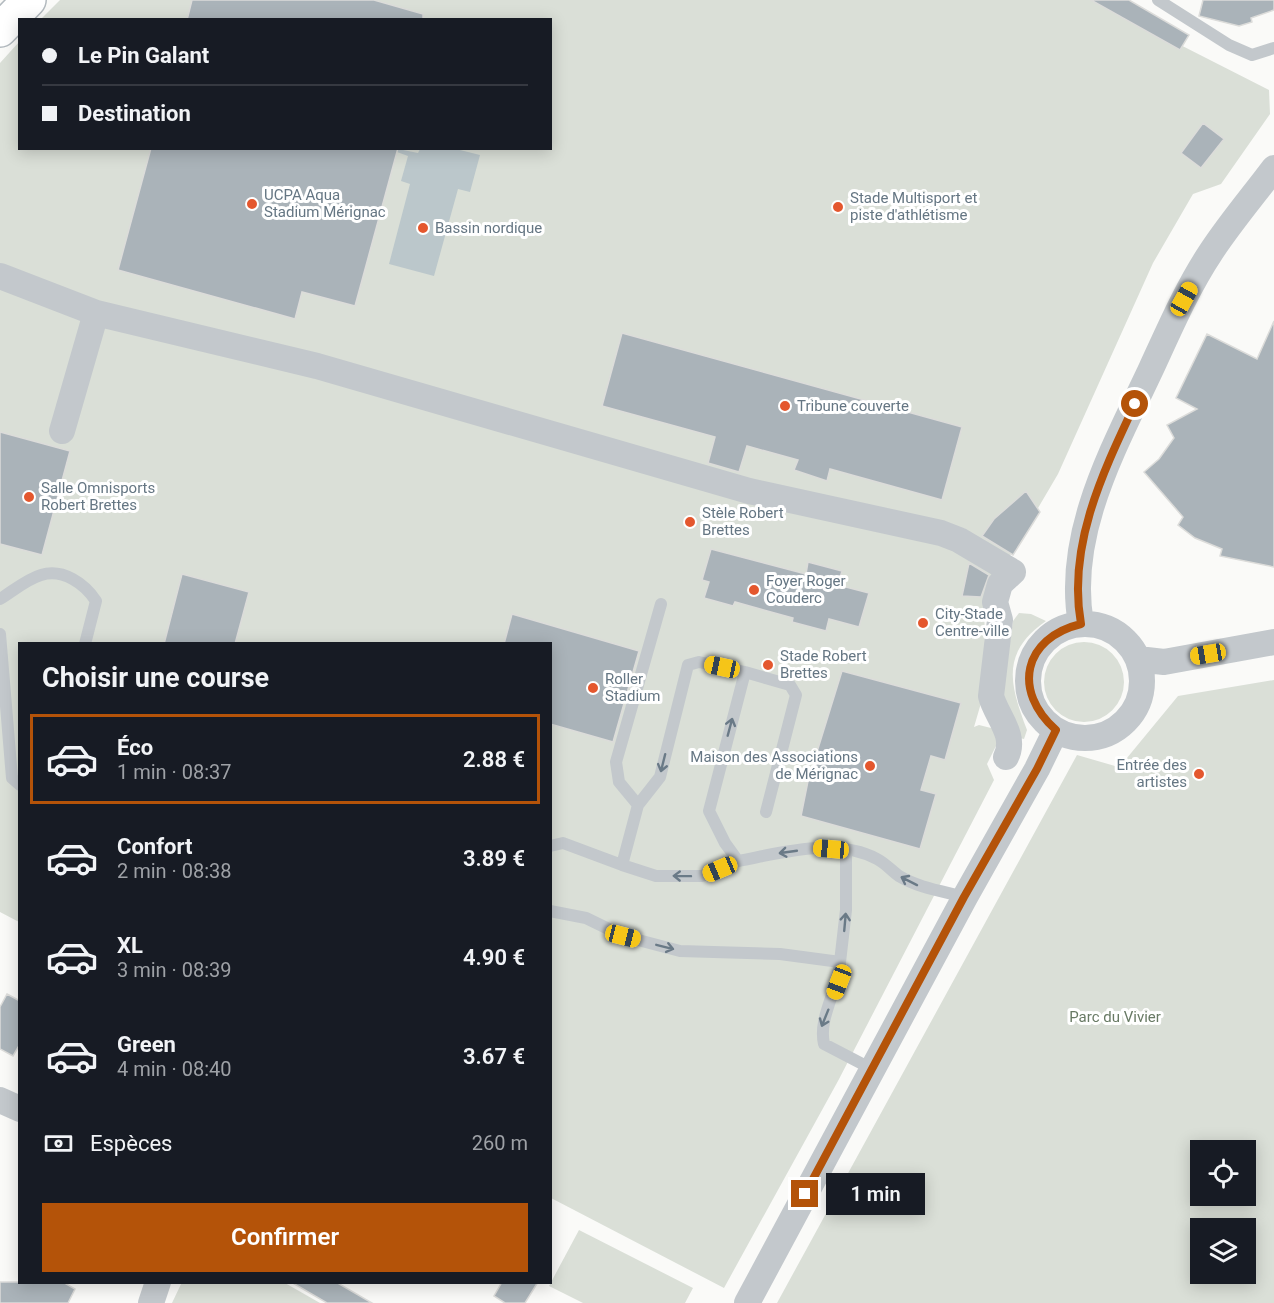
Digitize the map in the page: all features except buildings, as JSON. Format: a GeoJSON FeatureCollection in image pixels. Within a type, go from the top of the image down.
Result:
{"type":"FeatureCollection","features":[{"type":"Feature","properties":{"kind":"street"},"geometry":{"type":"LineString","coordinates":[[0,30],[29,0]]}},
{"type":"Feature","properties":{"kind":"street"},"geometry":{"type":"LineString","coordinates":[[1081,624],[1080,558],[1087,522],[1105,467],[1184,299],[1210,252],[1274,168]]}},
{"type":"Feature","properties":{"kind":"street"},"geometry":{"type":"LineString","coordinates":[[0,276],[96,313],[317,366],[749,491],[941,533],[959,540],[1013,572],[1000,584],[995,602],[1000,620],[992,696],[994,707],[1007,726],[1009,751],[1006,757]]}},
{"type":"Feature","properties":{"kind":"street"},"geometry":{"type":"LineString","coordinates":[[62,431],[96,313]]}},
{"type":"Feature","properties":{"kind":"street"},"geometry":{"type":"LineString","coordinates":[[1081,624],[1099,625],[1115,632],[1129,644],[1140,670],[1141,694],[1134,711],[1123,724],[1107,734],[1090,738],[1072,737],[1056,730],[1042,718],[1033,703],[1028,686],[1030,668],[1037,651],[1048,637],[1064,628],[1081,624]]}},
{"type":"Feature","properties":{"kind":"street"},"geometry":{"type":"LineString","coordinates":[[1140,670],[1164,662],[1274,642]]}},
{"type":"Feature","properties":{"kind":"street"},"geometry":{"type":"LineString","coordinates":[[1140,670],[1274,659]]}},
{"type":"Feature","properties":{"kind":"street"},"geometry":{"type":"LineString","coordinates":[[747,1303],[1056,730]]}},
{"type":"Feature","properties":{"kind":"street"},"geometry":{"type":"LineString","coordinates":[[0,1100],[18,1108]]}},
{"type":"Feature","properties":{"kind":"street"},"geometry":{"type":"LineString","coordinates":[[151,1303],[157,1284]]}},
{"type":"Feature","properties":{"kind":"lane"},"geometry":{"type":"LineString","coordinates":[[1158,0],[1229,45],[1252,55],[1274,48]]}},
{"type":"Feature","properties":{"kind":"lane"},"geometry":{"type":"LineString","coordinates":[[0,599],[42,574],[70,576],[89,590],[96,601],[86,642]]}},
{"type":"Feature","properties":{"kind":"lane"},"geometry":{"type":"LineString","coordinates":[[638,806],[619,782],[616,762],[661,604]]}},
{"type":"Feature","properties":{"kind":"lane"},"geometry":{"type":"LineString","coordinates":[[0,634],[12,778],[18,783]]}},
{"type":"Feature","properties":{"kind":"lane"},"geometry":{"type":"LineString","coordinates":[[622,865],[638,806],[660,777],[688,665],[699,662],[745,672],[790,685],[796,695],[766,812]]}},
{"type":"Feature","properties":{"kind":"lane"},"geometry":{"type":"LineString","coordinates":[[738,861],[725,843],[710,811],[745,672]]}},
{"type":"Feature","properties":{"kind":"lane"},"geometry":{"type":"LineString","coordinates":[[552,846],[563,843],[656,876],[702,876],[738,861],[816,848],[846,850],[877,859],[899,876],[920,886],[964,897]]}},
{"type":"Feature","properties":{"kind":"lane"},"geometry":{"type":"LineString","coordinates":[[846,850],[847,900],[839,982],[820,1028],[824,1044],[872,1069]]}},
{"type":"Feature","properties":{"kind":"lane"},"geometry":{"type":"LineString","coordinates":[[552,911],[586,918],[623,936],[680,951],[780,954],[840,962]]}},
{"type":"Feature","properties":{"kind":"green space","name":"Stade Robert Brettes"},"geometry":{"type":"Polygon","coordinates":[[[60,0],[1092,0],[1269,90],[1270,114],[1221,184],[1193,194],[1153,263],[1058,474],[984,600],[986,686],[974,727],[979,725],[999,730],[999,740],[987,764],[994,780],[838,1081],[724,1288],[552,1199],[552,642],[18,642],[18,921],[0,912],[0,63],[18,43],[18,150],[552,150],[552,18],[42,18],[60,0]]]}},
{"type":"Feature","properties":{"kind":"green space"},"geometry":{"type":"Polygon","coordinates":[[[1019,613],[1031,614],[1046,621],[1031,633],[1021,645],[1015,658],[1013,684],[1027,730],[1024,739],[1012,736],[1000,709],[1013,621],[1019,613]]]}},
{"type":"Feature","properties":{"kind":"green space"},"geometry":{"type":"Polygon","coordinates":[[[1084,642],[1099,645],[1112,654],[1121,667],[1124,682],[1121,697],[1112,710],[1099,719],[1084,722],[1069,719],[1056,710],[1047,697],[1044,682],[1047,667],[1056,654],[1069,645],[1084,642]]]}},
{"type":"Feature","properties":{"kind":"green space","name":"Parc du Vivier"},"geometry":{"type":"Polygon","coordinates":[[[1274,680],[1274,1303],[777,1303],[1077,755],[1115,766],[1122,764],[1178,696],[1274,680]]]}},
{"type":"Feature","properties":{"kind":"green space"},"geometry":{"type":"Polygon","coordinates":[[[579,1230],[693,1288],[685,1303],[583,1303],[549,1286],[579,1230]]]}},
{"type":"Feature","properties":{"kind":"green space"},"geometry":{"type":"Polygon","coordinates":[[[181,1284],[287,1284],[320,1303],[172,1303],[181,1284]]]}},
{"type":"Feature","properties":{"kind":"shaded area","name":"Bassin nordique"},"geometry":{"type":"Polygon","coordinates":[[[398,150],[418,153],[420,150],[460,150],[480,155],[470,192],[458,189],[434,276],[389,264],[410,184],[401,181],[408,156],[397,152],[398,150]]]}},
{"type":"Feature","properties":{"kind":"place","name":"UCPA Aqua Stadium Mérignac"},"geometry":{"type":"Point","coordinates":[252,204]}},
{"type":"Feature","properties":{"kind":"place","name":"Stade Multisport et piste d'athlétisme"},"geometry":{"type":"Point","coordinates":[838,207]}},
{"type":"Feature","properties":{"kind":"place","name":"Bassin nordique"},"geometry":{"type":"Point","coordinates":[423,228]}},
{"type":"Feature","properties":{"kind":"place","name":"Tribune couverte"},"geometry":{"type":"Point","coordinates":[785,406]}},
{"type":"Feature","properties":{"kind":"place","name":"Salle Omnisports Robert Brettes"},"geometry":{"type":"Point","coordinates":[29,497]}},
{"type":"Feature","properties":{"kind":"place","name":"Stèle Robert Brettes"},"geometry":{"type":"Point","coordinates":[690,522]}},
{"type":"Feature","properties":{"kind":"place","name":"Foyer Roger Couderc"},"geometry":{"type":"Point","coordinates":[754,590]}},
{"type":"Feature","properties":{"kind":"place","name":"City-Stade Centre-ville"},"geometry":{"type":"Point","coordinates":[923,623]}},
{"type":"Feature","properties":{"kind":"place","name":"Stade Robert Brettes"},"geometry":{"type":"Point","coordinates":[768,665]}},
{"type":"Feature","properties":{"kind":"place","name":"Roller Stadium"},"geometry":{"type":"Point","coordinates":[593,688]}},
{"type":"Feature","properties":{"kind":"place","name":"Maison des Associations de Mérignac"},"geometry":{"type":"Point","coordinates":[870,766]}},
{"type":"Feature","properties":{"kind":"place","name":"Entrée des artistes"},"geometry":{"type":"Point","coordinates":[1199,774]}},
{"type":"Feature","properties":{"kind":"route"},"geometry":{"type":"LineString","coordinates":[[805,1194],[964,897],[1037,769],[1056,730],[1042,718],[1033,703],[1028,686],[1030,668],[1037,651],[1048,637],[1064,628],[1081,624],[1078,590],[1080,558],[1087,522],[1105,467],[1135,404]]}}]}
